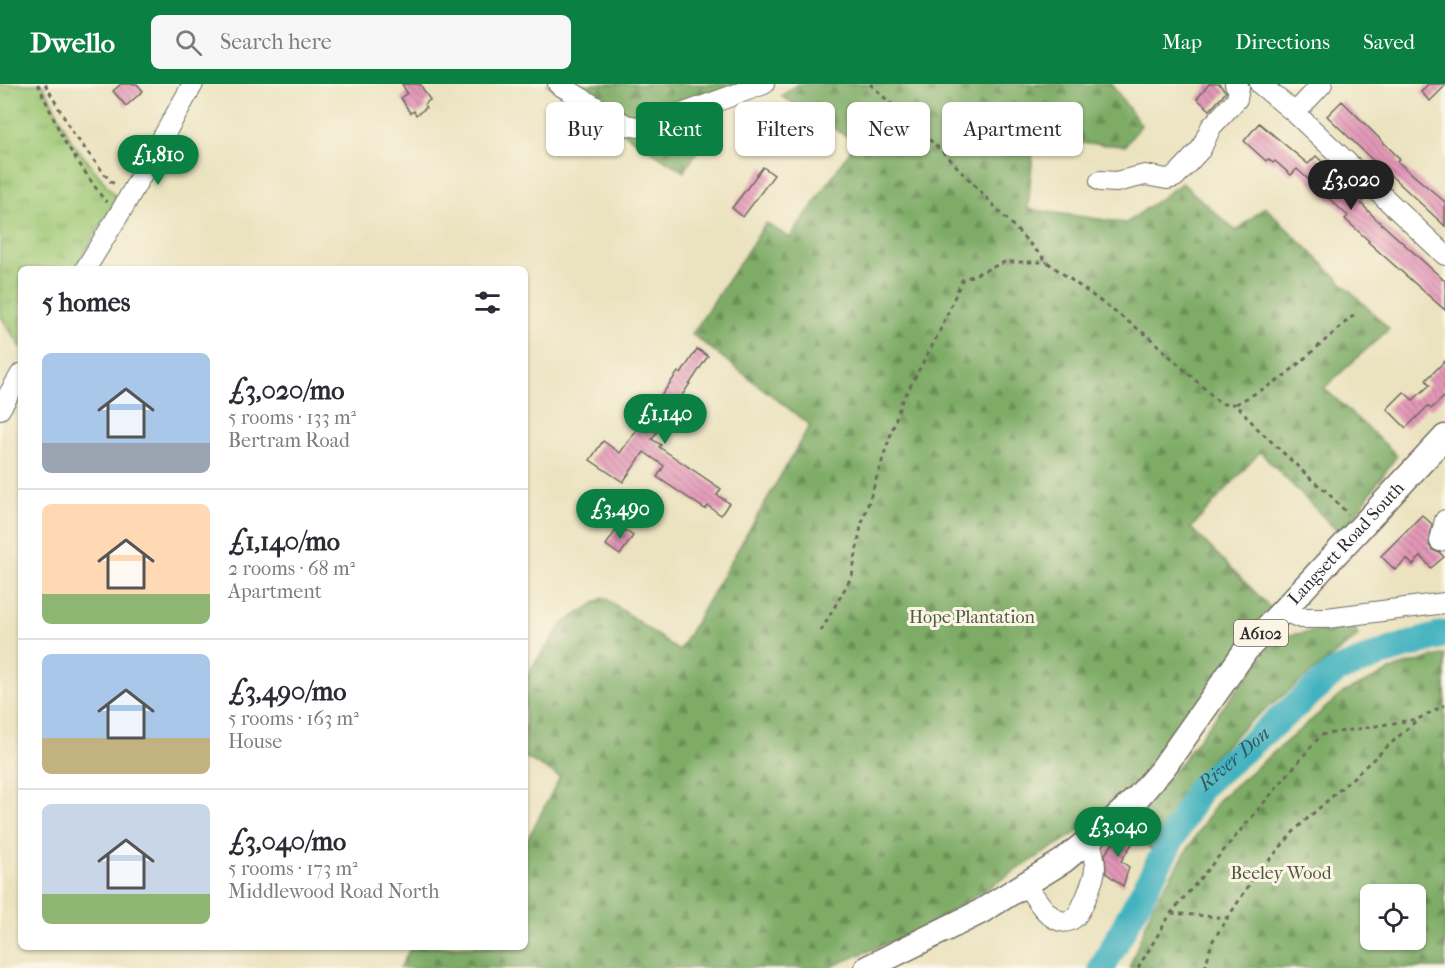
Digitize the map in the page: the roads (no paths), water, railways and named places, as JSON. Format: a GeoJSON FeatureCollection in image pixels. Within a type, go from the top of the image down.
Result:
{"type":"FeatureCollection","features":[{"type":"Feature","properties":{"kind":"main road","name":"Langsett Road South"},"geometry":{"type":"LineString","coordinates":[[1090,840],[1138,797],[1163,768],[1246,650],[1445,437]]}},
{"type":"Feature","properties":{"kind":"main road","name":"A6102"},"geometry":{"type":"LineString","coordinates":[[867,968],[980,912],[1063,861],[1090,840]]}},
{"type":"Feature","properties":{"kind":"street"},"geometry":{"type":"LineString","coordinates":[[87,266],[126,203],[193,84]]}},
{"type":"Feature","properties":{"kind":"street"},"geometry":{"type":"LineString","coordinates":[[558,84],[626,125],[638,127],[654,124],[764,84]]}},
{"type":"Feature","properties":{"kind":"street"},"geometry":{"type":"LineString","coordinates":[[1100,182],[1116,182],[1145,175],[1167,179],[1175,177],[1201,149],[1211,127],[1237,99],[1239,88],[1235,84]]}},
{"type":"Feature","properties":{"kind":"street"},"geometry":{"type":"LineString","coordinates":[[1260,84],[1295,113],[1445,255]]}},
{"type":"Feature","properties":{"kind":"street"},"geometry":{"type":"LineString","coordinates":[[1295,113],[1322,84]]}},
{"type":"Feature","properties":{"kind":"street"},"geometry":{"type":"LineString","coordinates":[[0,409],[18,380]]}},
{"type":"Feature","properties":{"kind":"street"},"geometry":{"type":"LineString","coordinates":[[1440,541],[1445,520]]}},
{"type":"Feature","properties":{"kind":"street"},"geometry":{"type":"LineString","coordinates":[[1284,608],[1301,618],[1327,618],[1445,603]]}},
{"type":"Feature","properties":{"kind":"street"},"geometry":{"type":"LineString","coordinates":[[1026,884],[1039,903],[1054,918],[1062,922],[1070,921],[1077,915],[1094,875],[1095,866],[1090,840]]}},
{"type":"Feature","properties":{"kind":"waterway","name":"River Don"},"geometry":{"type":"LineString","coordinates":[[1102,968],[1200,787],[1336,671],[1386,652],[1445,634]]}},
{"type":"Feature","properties":{"kind":"park label","name":"Hope Plantation"},"geometry":{"type":"Point","coordinates":[972,617]}},
{"type":"Feature","properties":{"kind":"park label","name":"Beeley Wood"},"geometry":{"type":"Point","coordinates":[1281,873]}}]}
